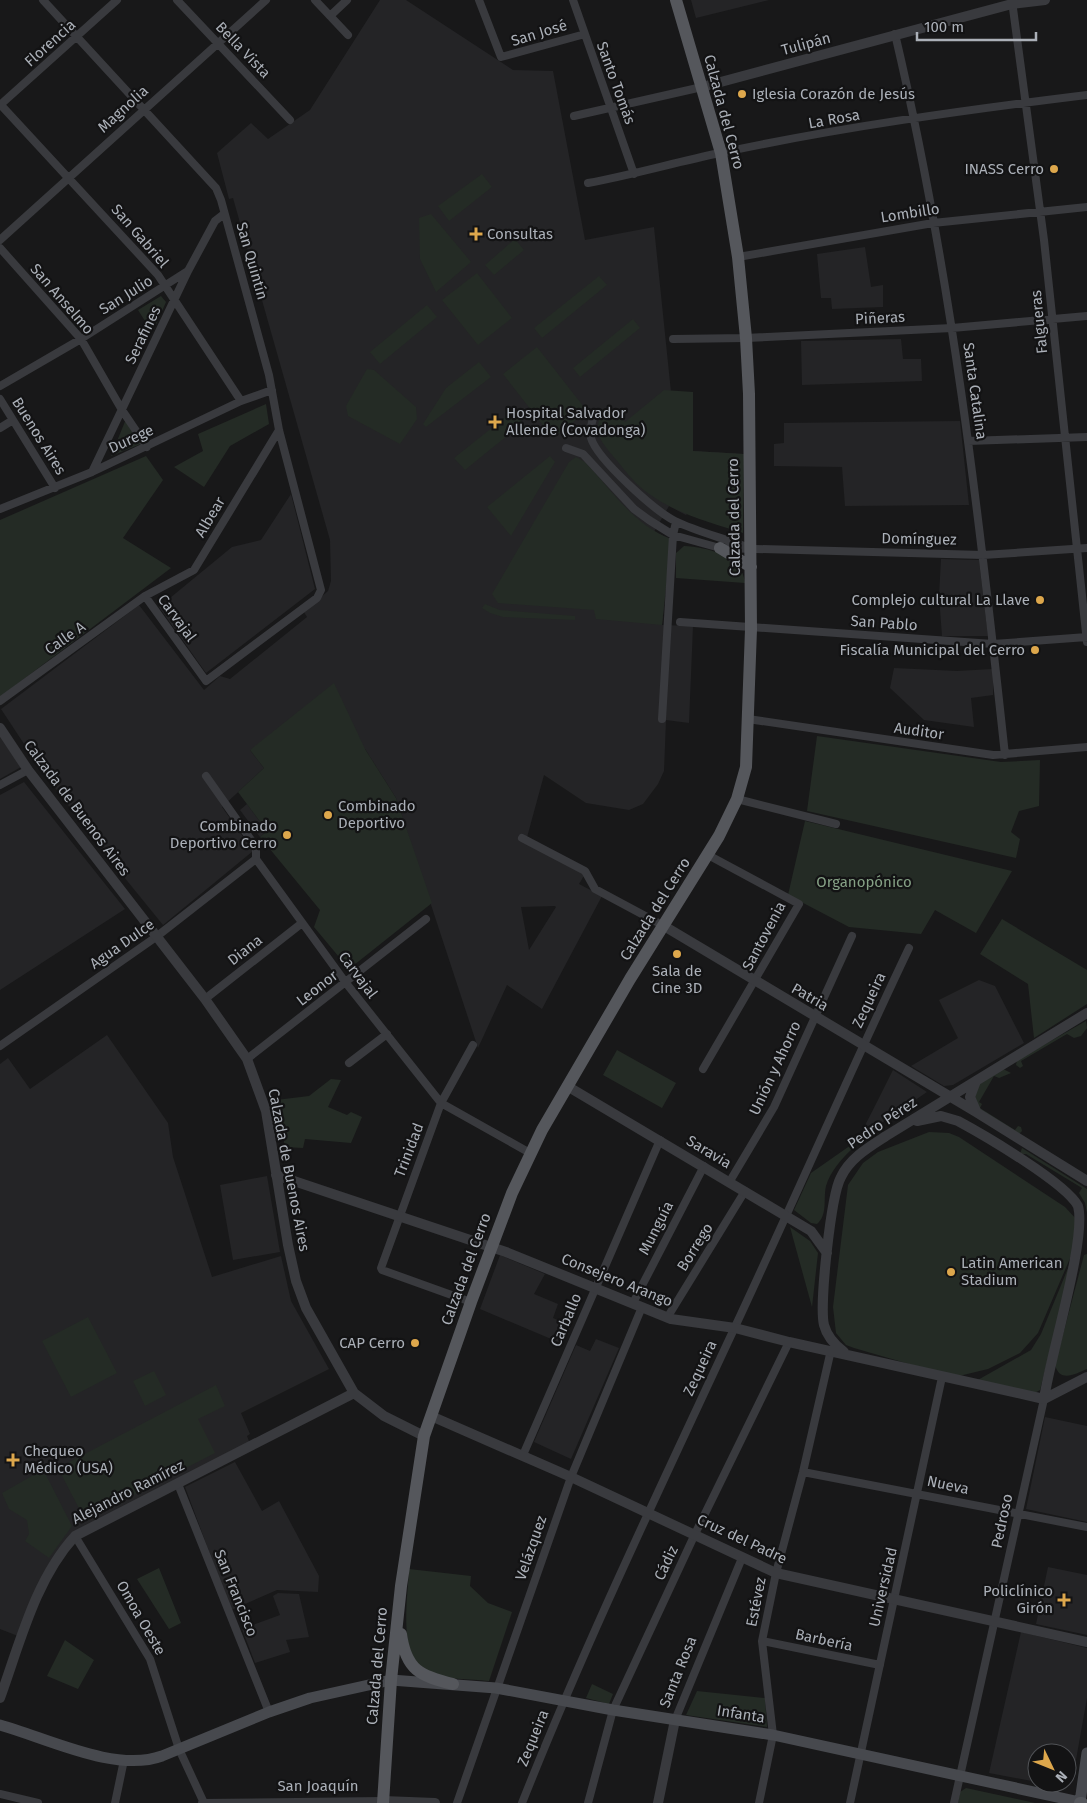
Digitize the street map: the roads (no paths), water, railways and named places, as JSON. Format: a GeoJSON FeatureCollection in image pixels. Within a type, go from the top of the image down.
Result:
{"type":"FeatureCollection","features":[{"type":"Feature","properties":{"kind":"main road","name":"Calzada del Cerro"},"geometry":{"type":"LineString","coordinates":[[383,1802],[391,1680],[406,1546],[424,1436],[431,1416],[491,1247],[530,1153],[567,1086],[708,855],[738,799],[746,767],[751,629],[751,548],[749,394],[746,338],[738,257],[720,153],[676,0]]}},
{"type":"Feature","properties":{"kind":"main road"},"geometry":{"type":"LineString","coordinates":[[720,548],[751,567]]}},
{"type":"Feature","properties":{"kind":"main road"},"geometry":{"type":"LineString","coordinates":[[398,1611],[402,1647],[407,1660],[424,1675],[453,1684]]}},
{"type":"Feature","properties":{"kind":"main road","name":"Infanta"},"geometry":{"type":"LineString","coordinates":[[0,1725],[71,1748],[124,1760],[150,1760],[269,1712],[310,1698],[391,1680],[453,1684],[496,1688],[613,1710],[773,1735],[1081,1803]]}},
{"type":"Feature","properties":{"kind":"main road"},"geometry":{"type":"LineString","coordinates":[[1081,1803],[1087,1753]]}},
{"type":"Feature","properties":{"kind":"street","name":"San Quintín"},"geometry":{"type":"LineString","coordinates":[[43,0],[142,111],[216,188],[272,390],[280,430],[321,590]]}},
{"type":"Feature","properties":{"kind":"street","name":"Florencia"},"geometry":{"type":"LineString","coordinates":[[0,104],[117,0]]}},
{"type":"Feature","properties":{"kind":"street","name":"Bella Vista"},"geometry":{"type":"LineString","coordinates":[[177,0],[290,120]]}},
{"type":"Feature","properties":{"kind":"street","name":"Magnolia"},"geometry":{"type":"LineString","coordinates":[[0,240],[266,0]]}},
{"type":"Feature","properties":{"kind":"street"},"geometry":{"type":"LineString","coordinates":[[315,0],[348,35]]}},
{"type":"Feature","properties":{"kind":"street"},"geometry":{"type":"LineString","coordinates":[[330,16],[347,0]]}},
{"type":"Feature","properties":{"kind":"street","name":"San José"},"geometry":{"type":"LineString","coordinates":[[479,0],[501,57],[585,34]]}},
{"type":"Feature","properties":{"kind":"street","name":"Santo Tomás"},"geometry":{"type":"LineString","coordinates":[[573,0],[634,174]]}},
{"type":"Feature","properties":{"kind":"street","name":"Tulipán"},"geometry":{"type":"LineString","coordinates":[[574,116],[702,87],[1012,2],[1045,0]]}},
{"type":"Feature","properties":{"kind":"street","name":"Falgueras"},"geometry":{"type":"LineString","coordinates":[[1012,2],[1052,319],[1087,642]]}},
{"type":"Feature","properties":{"kind":"street","name":"Santa Catalina"},"geometry":{"type":"LineString","coordinates":[[896,34],[915,118],[952,328],[983,555],[1005,755]]}},
{"type":"Feature","properties":{"kind":"street","name":"La Rosa"},"geometry":{"type":"LineString","coordinates":[[588,183],[720,153],[915,118],[1087,95]]}},
{"type":"Feature","properties":{"kind":"street","name":"San Gabriel"},"geometry":{"type":"LineString","coordinates":[[0,104],[151,268],[181,308],[241,401]]}},
{"type":"Feature","properties":{"kind":"street","name":"Lombillo"},"geometry":{"type":"LineString","coordinates":[[738,257],[933,223],[1087,207]]}},
{"type":"Feature","properties":{"kind":"street","name":"Serafines"},"geometry":{"type":"LineString","coordinates":[[92,472],[188,270],[215,221],[224,214]]}},
{"type":"Feature","properties":{"kind":"street","name":"San Anselmo"},"geometry":{"type":"LineString","coordinates":[[0,248],[81,339],[122,410],[147,447]]}},
{"type":"Feature","properties":{"kind":"street","name":"San Julio"},"geometry":{"type":"LineString","coordinates":[[0,386],[81,339],[165,287],[188,270]]}},
{"type":"Feature","properties":{"kind":"street","name":"Piñeras"},"geometry":{"type":"LineString","coordinates":[[673,339],[746,338],[952,328],[1087,316]]}},
{"type":"Feature","properties":{"kind":"street","name":"Durege"},"geometry":{"type":"LineString","coordinates":[[0,509],[92,472],[241,401],[272,390]]}},
{"type":"Feature","properties":{"kind":"street","name":"Buenos Aires"},"geometry":{"type":"LineString","coordinates":[[0,399],[55,488]]}},
{"type":"Feature","properties":{"kind":"street","name":"Domínguez"},"geometry":{"type":"LineString","coordinates":[[594,415],[590,434],[593,442],[631,487],[676,522],[751,548]]}},
{"type":"Feature","properties":{"kind":"street"},"geometry":{"type":"LineString","coordinates":[[0,428],[13,420]]}},
{"type":"Feature","properties":{"kind":"street","name":"Albear"},"geometry":{"type":"LineString","coordinates":[[145,596],[194,570],[280,430]]}},
{"type":"Feature","properties":{"kind":"street"},"geometry":{"type":"LineString","coordinates":[[968,441],[1087,437]]}},
{"type":"Feature","properties":{"kind":"street","name":"Domínguez"},"geometry":{"type":"LineString","coordinates":[[566,448],[583,454],[634,509],[672,534],[720,548],[983,555],[1087,548]]}},
{"type":"Feature","properties":{"kind":"street"},"geometry":{"type":"LineString","coordinates":[[662,719],[672,534],[676,522]]}},
{"type":"Feature","properties":{"kind":"street","name":"Carvajal"},"geometry":{"type":"LineString","coordinates":[[145,596],[206,681],[317,598],[321,590]]}},
{"type":"Feature","properties":{"kind":"street","name":"Calle A"},"geometry":{"type":"LineString","coordinates":[[0,701],[145,596]]}},
{"type":"Feature","properties":{"kind":"street","name":"San Pablo"},"geometry":{"type":"LineString","coordinates":[[680,622],[751,629],[993,644],[1087,637]]}},
{"type":"Feature","properties":{"kind":"street","name":"Auditor"},"geometry":{"type":"LineString","coordinates":[[748,720],[924,746],[1005,755],[1087,747]]}},
{"type":"Feature","properties":{"kind":"street","name":"Calzada de Buenos Aires"},"geometry":{"type":"LineString","coordinates":[[0,728],[28,770],[205,1000],[247,1059],[260,1089],[266,1111],[288,1245],[300,1294],[314,1324],[354,1394],[384,1416],[424,1436]]}},
{"type":"Feature","properties":{"kind":"street"},"geometry":{"type":"LineString","coordinates":[[0,785],[28,770]]}},
{"type":"Feature","properties":{"kind":"street","name":"Carvajal"},"geometry":{"type":"LineString","coordinates":[[206,776],[256,847],[256,859],[346,983],[441,1103],[530,1153]]}},
{"type":"Feature","properties":{"kind":"street"},"geometry":{"type":"LineString","coordinates":[[738,799],[836,824]]}},
{"type":"Feature","properties":{"kind":"street","name":"Patria"},"geometry":{"type":"LineString","coordinates":[[522,838],[585,871],[594,889],[664,926],[862,1046],[976,1112],[1087,1181]]}},
{"type":"Feature","properties":{"kind":"street","name":"Santovenia"},"geometry":{"type":"LineString","coordinates":[[703,1069],[799,904],[708,855]]}},
{"type":"Feature","properties":{"kind":"street","name":"Agua Dulce"},"geometry":{"type":"LineString","coordinates":[[0,1046],[156,937],[256,859]]}},
{"type":"Feature","properties":{"kind":"street","name":"Leonor"},"geometry":{"type":"LineString","coordinates":[[247,1059],[426,919]]}},
{"type":"Feature","properties":{"kind":"street","name":"Diana"},"geometry":{"type":"LineString","coordinates":[[205,1000],[302,923]]}},
{"type":"Feature","properties":{"kind":"street","name":"Unión y Ahorro"},"geometry":{"type":"LineString","coordinates":[[730,1182],[774,1107],[852,936]]}},
{"type":"Feature","properties":{"kind":"street","name":"Zequeira"},"geometry":{"type":"LineString","coordinates":[[522,1803],[563,1700],[648,1512],[735,1328],[862,1046],[909,948]]}},
{"type":"Feature","properties":{"kind":"street","name":"Pedro Pérez"},"geometry":{"type":"LineString","coordinates":[[831,1345],[823,1317],[827,1253],[837,1186],[848,1165],[864,1151],[900,1127],[1087,1013]]}},
{"type":"Feature","properties":{"kind":"street"},"geometry":{"type":"LineString","coordinates":[[349,1064],[386,1034]]}},
{"type":"Feature","properties":{"kind":"street","name":"Trinidad"},"geometry":{"type":"LineString","coordinates":[[471,1302],[381,1269],[398,1216],[441,1103],[473,1045]]}},
{"type":"Feature","properties":{"kind":"street"},"geometry":{"type":"LineString","coordinates":[[976,1112],[970,1098],[978,1080]]}},
{"type":"Feature","properties":{"kind":"street","name":"Saravia"},"geometry":{"type":"LineString","coordinates":[[567,1086],[786,1215],[816,1236],[827,1253]]}},
{"type":"Feature","properties":{"kind":"street"},"geometry":{"type":"LineString","coordinates":[[937,1104],[935,1111],[967,1126],[1054,1180],[1065,1190],[1074,1199],[1081,1212],[1084,1245]]}},
{"type":"Feature","properties":{"kind":"street"},"geometry":{"type":"LineString","coordinates":[[900,1127],[928,1118],[947,1117]]}},
{"type":"Feature","properties":{"kind":"street","name":"Carballo"},"geometry":{"type":"LineString","coordinates":[[523,1456],[595,1286],[660,1140]]}},
{"type":"Feature","properties":{"kind":"street","name":"Munguía"},"geometry":{"type":"LineString","coordinates":[[638,1305],[704,1166]]}},
{"type":"Feature","properties":{"kind":"street","name":"Consejero Arango"},"geometry":{"type":"LineString","coordinates":[[276,1175],[491,1247],[595,1286],[667,1318],[735,1328],[789,1342],[831,1345]]}},
{"type":"Feature","properties":{"kind":"street","name":"Borrego"},"geometry":{"type":"LineString","coordinates":[[667,1318],[745,1191]]}},
{"type":"Feature","properties":{"kind":"street"},"geometry":{"type":"LineString","coordinates":[[802,1226],[815,1228],[823,1226],[832,1216]]}},
{"type":"Feature","properties":{"kind":"street","name":"Pedroso"},"geometry":{"type":"LineString","coordinates":[[954,1803],[1051,1367],[1084,1245]]}},
{"type":"Feature","properties":{"kind":"street","name":"Velázquez"},"geometry":{"type":"LineString","coordinates":[[457,1803],[571,1477],[638,1305]]}},
{"type":"Feature","properties":{"kind":"street","name":"Cádiz"},"geometry":{"type":"LineString","coordinates":[[588,1803],[613,1710],[789,1342]]}},
{"type":"Feature","properties":{"kind":"street"},"geometry":{"type":"LineString","coordinates":[[831,1345],[847,1354],[1044,1399],[1087,1377]]}},
{"type":"Feature","properties":{"kind":"street","name":"Estévez"},"geometry":{"type":"LineString","coordinates":[[759,1803],[773,1735],[762,1641],[776,1573],[803,1472],[831,1345]]}},
{"type":"Feature","properties":{"kind":"street"},"geometry":{"type":"LineString","coordinates":[[1051,1367],[1052,1376],[1056,1382],[1068,1386]]}},
{"type":"Feature","properties":{"kind":"street","name":"Universidad"},"geometry":{"type":"LineString","coordinates":[[850,1803],[942,1377]]}},
{"type":"Feature","properties":{"kind":"street","name":"Alejandro Ramírez"},"geometry":{"type":"LineString","coordinates":[[0,1698],[38,1594],[51,1570],[75,1536],[354,1394]]}},
{"type":"Feature","properties":{"kind":"street","name":"Cruz del Padre"},"geometry":{"type":"LineString","coordinates":[[431,1416],[648,1512],[776,1573],[1087,1642]]}},
{"type":"Feature","properties":{"kind":"street","name":"Nueva"},"geometry":{"type":"LineString","coordinates":[[803,1472],[1087,1527]]}},
{"type":"Feature","properties":{"kind":"street","name":"San Francisco"},"geometry":{"type":"LineString","coordinates":[[178,1484],[269,1712]]}},
{"type":"Feature","properties":{"kind":"street","name":"Omoa Oeste"},"geometry":{"type":"LineString","coordinates":[[75,1536],[150,1659],[179,1749],[203,1803]]}},
{"type":"Feature","properties":{"kind":"street","name":"Santa Rosa"},"geometry":{"type":"LineString","coordinates":[[658,1803],[675,1720],[742,1558]]}},
{"type":"Feature","properties":{"kind":"street","name":"Barbería"},"geometry":{"type":"LineString","coordinates":[[762,1641],[880,1665]]}},
{"type":"Feature","properties":{"kind":"street"},"geometry":{"type":"LineString","coordinates":[[115,1803],[124,1760]]}},
{"type":"Feature","properties":{"kind":"street"},"geometry":{"type":"LineString","coordinates":[[0,1794],[33,1802]]}},
{"type":"Feature","properties":{"kind":"street","name":"San Joaquín"},"geometry":{"type":"LineString","coordinates":[[203,1803],[435,1803]]}},
{"type":"Feature","properties":{"kind":"place","name":"Iglesia Corazón de Jesús"},"geometry":{"type":"Point","coordinates":[742,94]}},
{"type":"Feature","properties":{"kind":"place","name":"INASS Cerro"},"geometry":{"type":"Point","coordinates":[1054,169]}},
{"type":"Feature","properties":{"kind":"place","name":"Consultas"},"geometry":{"type":"Point","coordinates":[476,234]}},
{"type":"Feature","properties":{"kind":"place","name":"Hospital Salvador Allende (Covadonga)"},"geometry":{"type":"Point","coordinates":[495,422]}},
{"type":"Feature","properties":{"kind":"place","name":"Complejo cultural La Llave"},"geometry":{"type":"Point","coordinates":[1040,600]}},
{"type":"Feature","properties":{"kind":"place","name":"Fiscalía Municipal del Cerro"},"geometry":{"type":"Point","coordinates":[1035,650]}},
{"type":"Feature","properties":{"kind":"place","name":"Combinado Deportivo"},"geometry":{"type":"Point","coordinates":[328,815]}},
{"type":"Feature","properties":{"kind":"place","name":"Combinado Deportivo Cerro"},"geometry":{"type":"Point","coordinates":[287,835]}},
{"type":"Feature","properties":{"kind":"place","name":"Sala de Cine 3D"},"geometry":{"type":"Point","coordinates":[677,954]}},
{"type":"Feature","properties":{"kind":"place","name":"Latin American Stadium"},"geometry":{"type":"Point","coordinates":[951,1272]}},
{"type":"Feature","properties":{"kind":"place","name":"CAP Cerro"},"geometry":{"type":"Point","coordinates":[415,1343]}},
{"type":"Feature","properties":{"kind":"place","name":"Chequeo Médico (USA)"},"geometry":{"type":"Point","coordinates":[13,1460]}},
{"type":"Feature","properties":{"kind":"place","name":"Policlínico Girón"},"geometry":{"type":"Point","coordinates":[1064,1600]}},
{"type":"Feature","properties":{"kind":"park label","name":"Organopónico"},"geometry":{"type":"Point","coordinates":[864,882]}}]}
